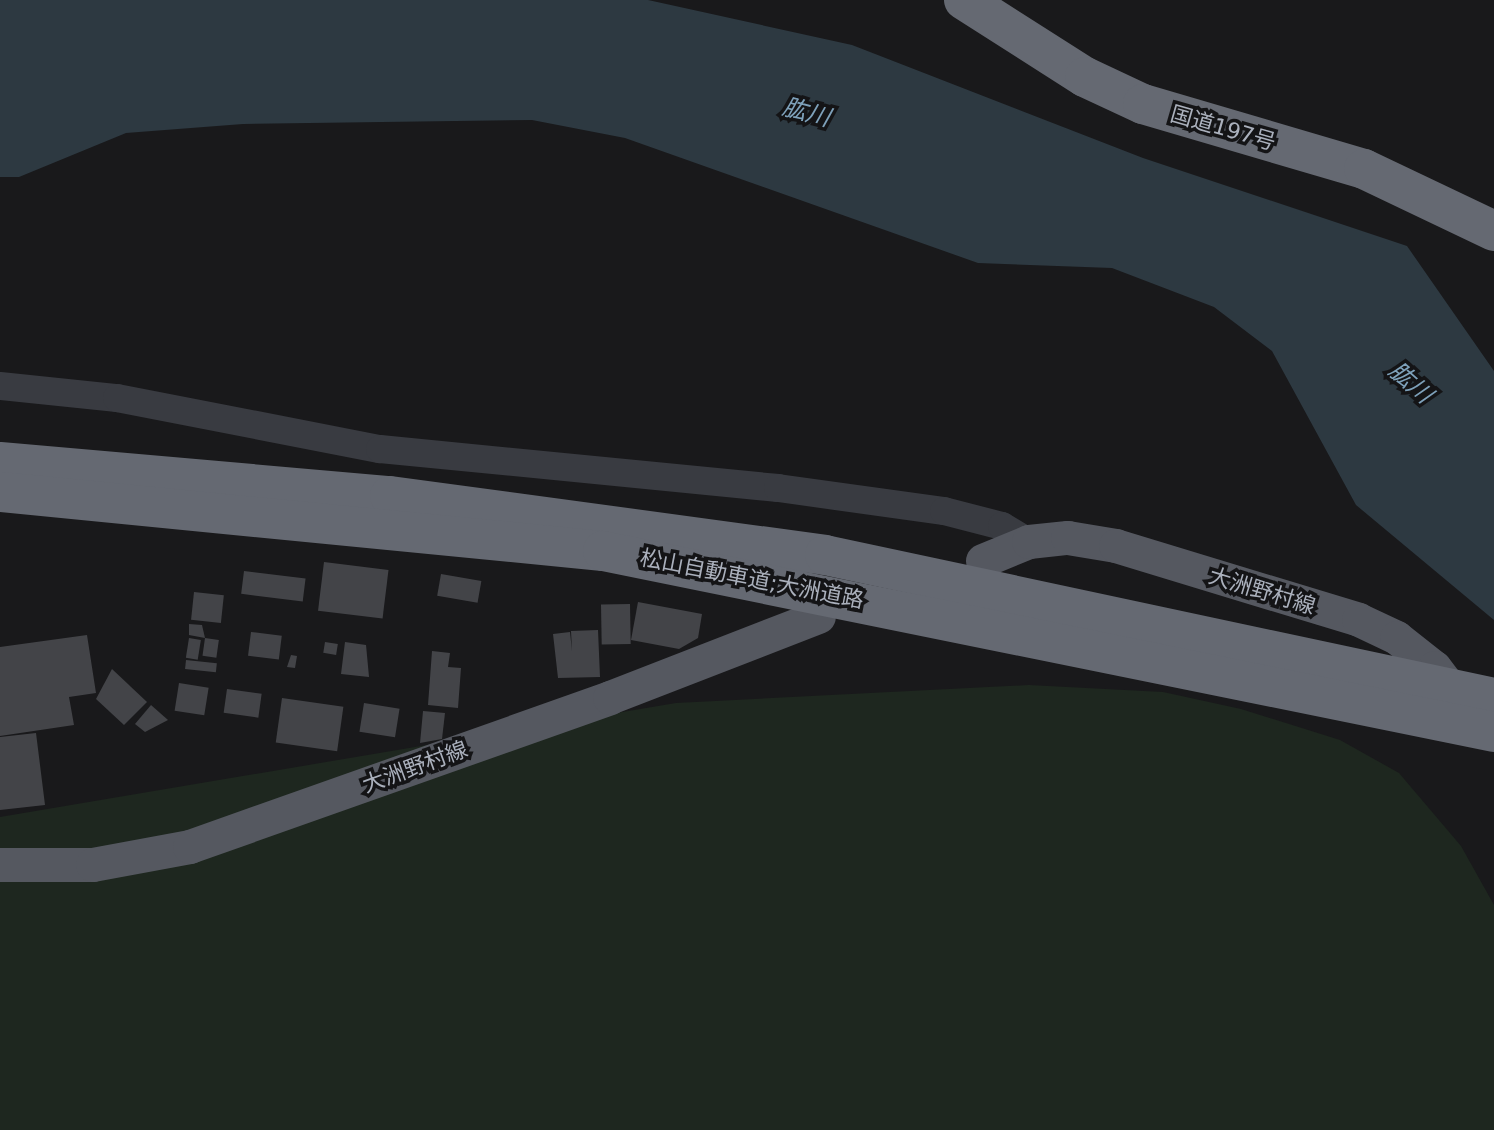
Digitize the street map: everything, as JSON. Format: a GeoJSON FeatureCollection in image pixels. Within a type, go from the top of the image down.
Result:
{"type":"FeatureCollection","features":[{"type":"Feature","properties":{"kind":"highway","name":"国道197号"},"geometry":{"type":"LineString","coordinates":[[964,0],[1085,77],[1143,104],[1364,169],[1443,202],[1494,231]]}},
{"type":"Feature","properties":{"kind":"highway"},"geometry":{"type":"LineString","coordinates":[[0,442],[128,456],[263,499]]}},
{"type":"Feature","properties":{"kind":"highway","name":"松山自動車道;大洲道路"},"geometry":{"type":"LineString","coordinates":[[0,462],[603,551],[1369,689],[1494,698]]}},
{"type":"Feature","properties":{"kind":"highway","name":"松山自動車道;大洲道路"},"geometry":{"type":"LineString","coordinates":[[0,492],[263,499]]}},
{"type":"Feature","properties":{"kind":"highway"},"geometry":{"type":"LineString","coordinates":[[0,513],[263,499]]}},
{"type":"Feature","properties":{"kind":"highway","name":"松山自動車道;大洲道路"},"geometry":{"type":"LineString","coordinates":[[1369,689],[1494,732]]}},
{"type":"Feature","properties":{"kind":"main road","name":"大洲野村線"},"geometry":{"type":"LineString","coordinates":[[983,561],[1029,542],[1068,538],[1116,546],[1359,620],[1397,638],[1435,668],[1494,746]]}},
{"type":"Feature","properties":{"kind":"main road","name":"大洲野村線"},"geometry":{"type":"LineString","coordinates":[[0,865],[93,865],[190,847],[610,698],[819,617]]}},
{"type":"Feature","properties":{"kind":"street"},"geometry":{"type":"LineString","coordinates":[[0,386],[117,398],[380,449],[778,488],[944,511],[1002,526],[1029,542]]}},
{"type":"Feature","properties":{"kind":"shaded area"},"geometry":{"type":"Polygon","coordinates":[[[1029,685],[1163,692],[1241,709],[1340,740],[1399,773],[1461,846],[1494,905],[1494,1130],[0,1130],[0,817],[676,703],[1029,685]]]}},
{"type":"Feature","properties":{"kind":"water","name":"肱川"},"geometry":{"type":"Polygon","coordinates":[[[0,0],[648,0],[852,45],[1143,158],[1407,246],[1494,371],[1494,620],[1356,505],[1272,351],[1214,307],[1112,268],[978,263],[625,138],[532,120],[243,124],[126,133],[19,177],[0,177],[0,0]]]}},
{"type":"Feature","properties":{"kind":"building"},"geometry":{"type":"Polygon","coordinates":[[[324,562],[389,570],[383,619],[318,611],[324,562]]]}},
{"type":"Feature","properties":{"kind":"building"},"geometry":{"type":"Polygon","coordinates":[[[244,571],[306,579],[303,601],[241,594],[244,571]]]}},
{"type":"Feature","properties":{"kind":"building"},"geometry":{"type":"Polygon","coordinates":[[[441,574],[481,581],[478,603],[437,596],[441,574]]]}},
{"type":"Feature","properties":{"kind":"building"},"geometry":{"type":"Polygon","coordinates":[[[194,592],[224,595],[221,623],[191,620],[194,592]]]}},
{"type":"Feature","properties":{"kind":"building"},"geometry":{"type":"Polygon","coordinates":[[[638,602],[702,614],[698,638],[679,649],[631,640],[638,602]]]}},
{"type":"Feature","properties":{"kind":"building"},"geometry":{"type":"Polygon","coordinates":[[[630,604],[631,644],[602,645],[601,605],[630,604]]]}},
{"type":"Feature","properties":{"kind":"building"},"geometry":{"type":"Polygon","coordinates":[[[189,624],[202,625],[205,638],[189,635],[189,624]]]}},
{"type":"Feature","properties":{"kind":"building"},"geometry":{"type":"Polygon","coordinates":[[[598,630],[600,677],[558,678],[553,634],[570,632],[572,651],[571,631],[598,630]]]}},
{"type":"Feature","properties":{"kind":"building"},"geometry":{"type":"Polygon","coordinates":[[[251,632],[282,636],[279,660],[248,656],[251,632]]]}},
{"type":"Feature","properties":{"kind":"building"},"geometry":{"type":"Polygon","coordinates":[[[87,635],[96,693],[69,697],[74,725],[0,736],[0,647],[87,635]]]}},
{"type":"Feature","properties":{"kind":"building"},"geometry":{"type":"Polygon","coordinates":[[[189,638],[201,640],[198,660],[186,658],[189,638]]]}},
{"type":"Feature","properties":{"kind":"building"},"geometry":{"type":"Polygon","coordinates":[[[205,638],[219,640],[216,658],[202,656],[205,638]]]}},
{"type":"Feature","properties":{"kind":"building"},"geometry":{"type":"Polygon","coordinates":[[[325,642],[338,644],[336,655],[323,653],[325,642]]]}},
{"type":"Feature","properties":{"kind":"building"},"geometry":{"type":"Polygon","coordinates":[[[345,642],[366,645],[369,677],[341,674],[345,642]]]}},
{"type":"Feature","properties":{"kind":"building"},"geometry":{"type":"Polygon","coordinates":[[[432,651],[450,653],[448,667],[461,668],[458,708],[428,705],[432,651]]]}},
{"type":"Feature","properties":{"kind":"building"},"geometry":{"type":"Polygon","coordinates":[[[291,655],[297,656],[295,668],[287,667],[291,655]]]}},
{"type":"Feature","properties":{"kind":"building"},"geometry":{"type":"Polygon","coordinates":[[[186,660],[217,663],[216,672],[185,669],[186,660]]]}},
{"type":"Feature","properties":{"kind":"building"},"geometry":{"type":"Polygon","coordinates":[[[112,669],[147,702],[124,725],[96,699],[112,669]]]}},
{"type":"Feature","properties":{"kind":"building"},"geometry":{"type":"Polygon","coordinates":[[[179,683],[209,688],[204,715],[175,711],[179,683]]]}},
{"type":"Feature","properties":{"kind":"building"},"geometry":{"type":"Polygon","coordinates":[[[227,689],[262,694],[258,718],[224,713],[227,689]]]}},
{"type":"Feature","properties":{"kind":"building"},"geometry":{"type":"Polygon","coordinates":[[[282,698],[343,707],[337,751],[276,743],[282,698]]]}},
{"type":"Feature","properties":{"kind":"building"},"geometry":{"type":"Polygon","coordinates":[[[364,703],[400,709],[395,737],[359,732],[364,703]]]}},
{"type":"Feature","properties":{"kind":"building"},"geometry":{"type":"Polygon","coordinates":[[[151,705],[168,720],[145,732],[135,724],[151,705]]]}},
{"type":"Feature","properties":{"kind":"building"},"geometry":{"type":"Polygon","coordinates":[[[423,711],[445,713],[442,739],[420,743],[423,711]]]}},
{"type":"Feature","properties":{"kind":"building"},"geometry":{"type":"Polygon","coordinates":[[[36,733],[45,805],[0,810],[0,737],[36,733]]]}}]}
